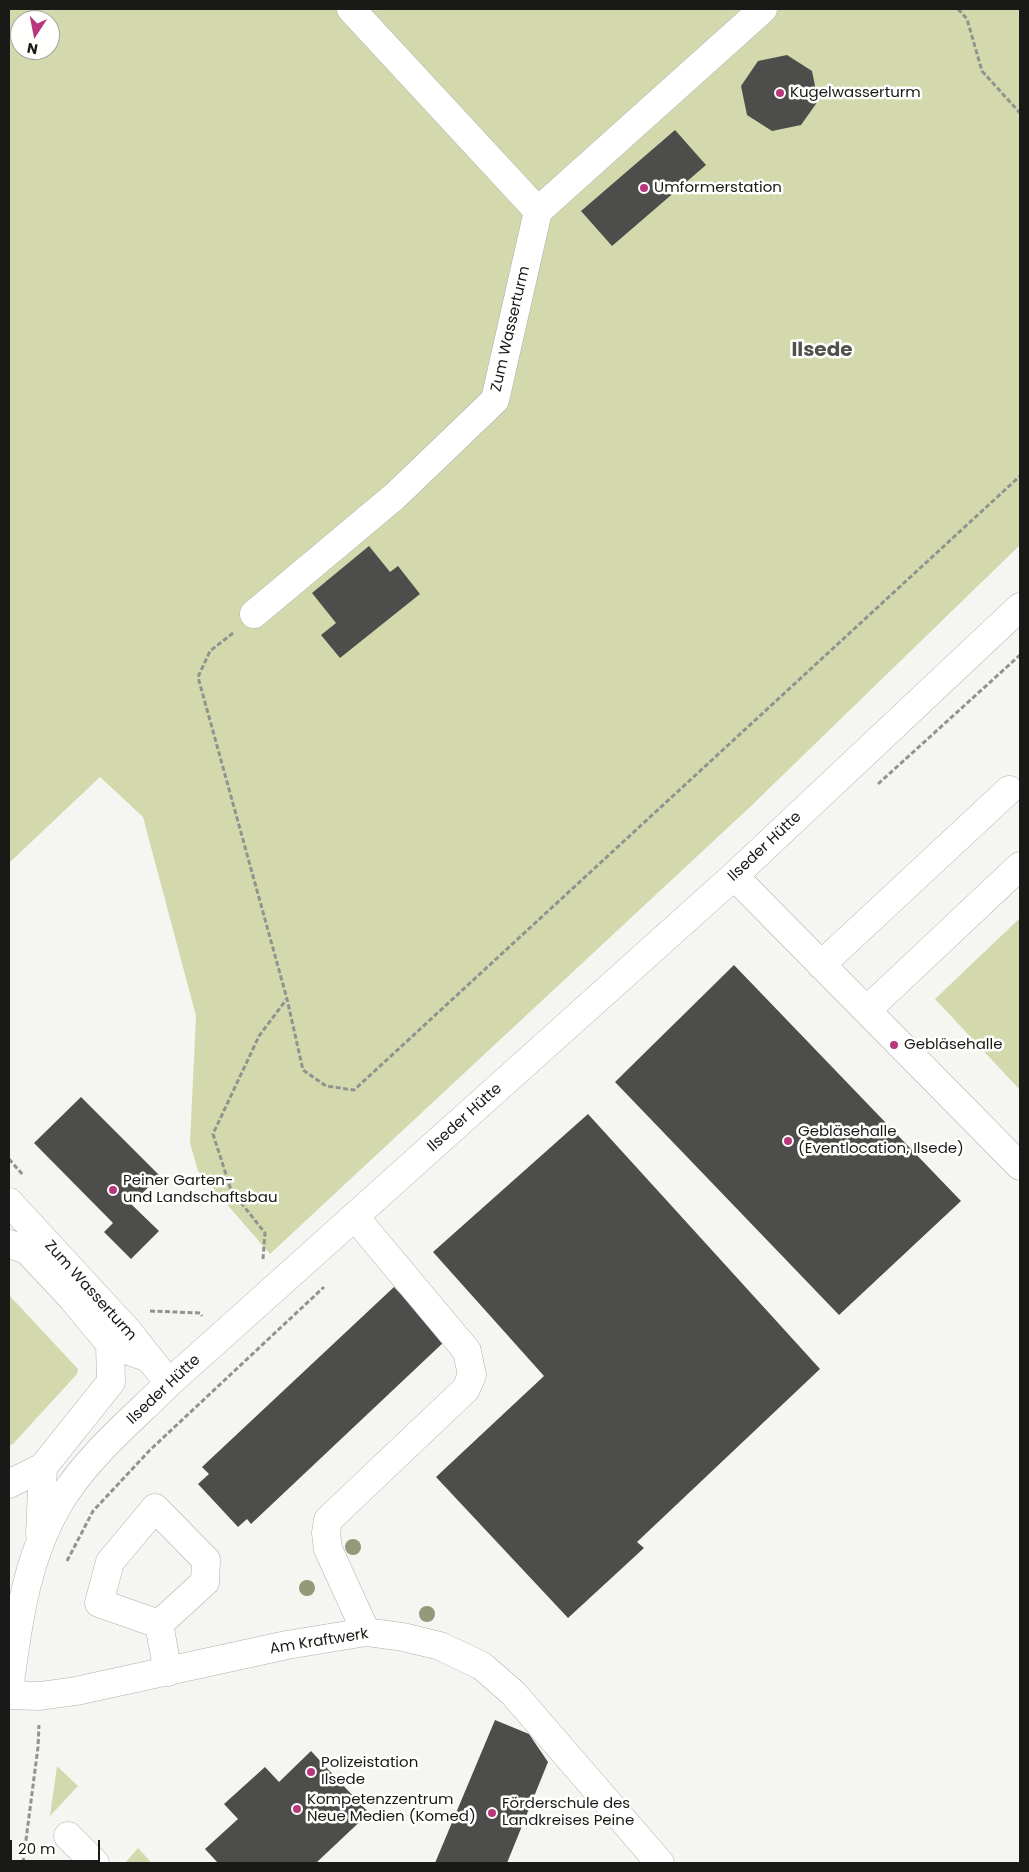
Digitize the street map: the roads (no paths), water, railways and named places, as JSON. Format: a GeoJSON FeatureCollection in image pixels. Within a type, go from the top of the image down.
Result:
{"type":"FeatureCollection","features":[{"type":"Feature","properties":{"kind":"street"},"geometry":{"type":"LineString","coordinates":[[351,9],[538,211],[763,9]]}},
{"type":"Feature","properties":{"kind":"street","name":"Zum Wasserturm"},"geometry":{"type":"LineString","coordinates":[[254,614],[395,496],[495,400],[538,211]]}},
{"type":"Feature","properties":{"kind":"street","name":"Ilseder Hütte"},"geometry":{"type":"LineString","coordinates":[[9,1690],[16,1633],[25,1586],[40,1543],[63,1497],[93,1458],[169,1383],[734,876],[1020,607]]}},
{"type":"Feature","properties":{"kind":"street"},"geometry":{"type":"LineString","coordinates":[[821,965],[1008,790]]}},
{"type":"Feature","properties":{"kind":"street"},"geometry":{"type":"LineString","coordinates":[[867,1010],[1020,866]]}},
{"type":"Feature","properties":{"kind":"street"},"geometry":{"type":"LineString","coordinates":[[734,876],[1020,1166]]}},
{"type":"Feature","properties":{"kind":"street","name":"Zum Wasserturm"},"geometry":{"type":"LineString","coordinates":[[9,1202],[151,1359],[169,1383]]}},
{"type":"Feature","properties":{"kind":"street"},"geometry":{"type":"LineString","coordinates":[[355,1217],[467,1351],[472,1375],[466,1389],[328,1520],[326,1533],[328,1549],[366,1632]]}},
{"type":"Feature","properties":{"kind":"street"},"geometry":{"type":"LineString","coordinates":[[9,1244],[26,1250],[72,1298],[110,1344],[151,1359]]}},
{"type":"Feature","properties":{"kind":"street"},"geometry":{"type":"LineString","coordinates":[[9,1484],[43,1467],[112,1382],[110,1344]]}},
{"type":"Feature","properties":{"kind":"street"},"geometry":{"type":"LineString","coordinates":[[40,1543],[43,1467]]}},
{"type":"Feature","properties":{"kind":"street"},"geometry":{"type":"LineString","coordinates":[[159,1624],[168,1672]]}},
{"type":"Feature","properties":{"kind":"street","name":"Am Kraftwerk"},"geometry":{"type":"LineString","coordinates":[[9,1696],[40,1696],[76,1692],[287,1645],[366,1632],[403,1636],[440,1646],[482,1666],[513,1693],[660,1863]]}},
{"type":"Feature","properties":{"kind":"street"},"geometry":{"type":"LineString","coordinates":[[68,1836],[95,1863]]}},
{"type":"Feature","properties":{"kind":"place","name":"Kugelwasserturm"},"geometry":{"type":"Point","coordinates":[780,93]}},
{"type":"Feature","properties":{"kind":"place","name":"Umformerstation"},"geometry":{"type":"Point","coordinates":[644,188]}},
{"type":"Feature","properties":{"kind":"place","name":"Gebläsehalle"},"geometry":{"type":"Point","coordinates":[894,1045]}},
{"type":"Feature","properties":{"kind":"place","name":"Gebläsehalle (Eventlocation, Ilsede)"},"geometry":{"type":"Point","coordinates":[788,1141]}},
{"type":"Feature","properties":{"kind":"place","name":"Peiner Garten- und Landschaftsbau"},"geometry":{"type":"Point","coordinates":[113,1190]}},
{"type":"Feature","properties":{"kind":"place","name":"Polizeistation Ilsede"},"geometry":{"type":"Point","coordinates":[311,1772]}},
{"type":"Feature","properties":{"kind":"place","name":"Kompetenzzentrum Neue Medien (Komed)"},"geometry":{"type":"Point","coordinates":[297,1809]}},
{"type":"Feature","properties":{"kind":"place","name":"Förderschule des Landkreises Peine"},"geometry":{"type":"Point","coordinates":[492,1813]}},
{"type":"Feature","properties":{"kind":"district","name":"Ilsede"},"geometry":{"type":"Point","coordinates":[822,351]}}]}
